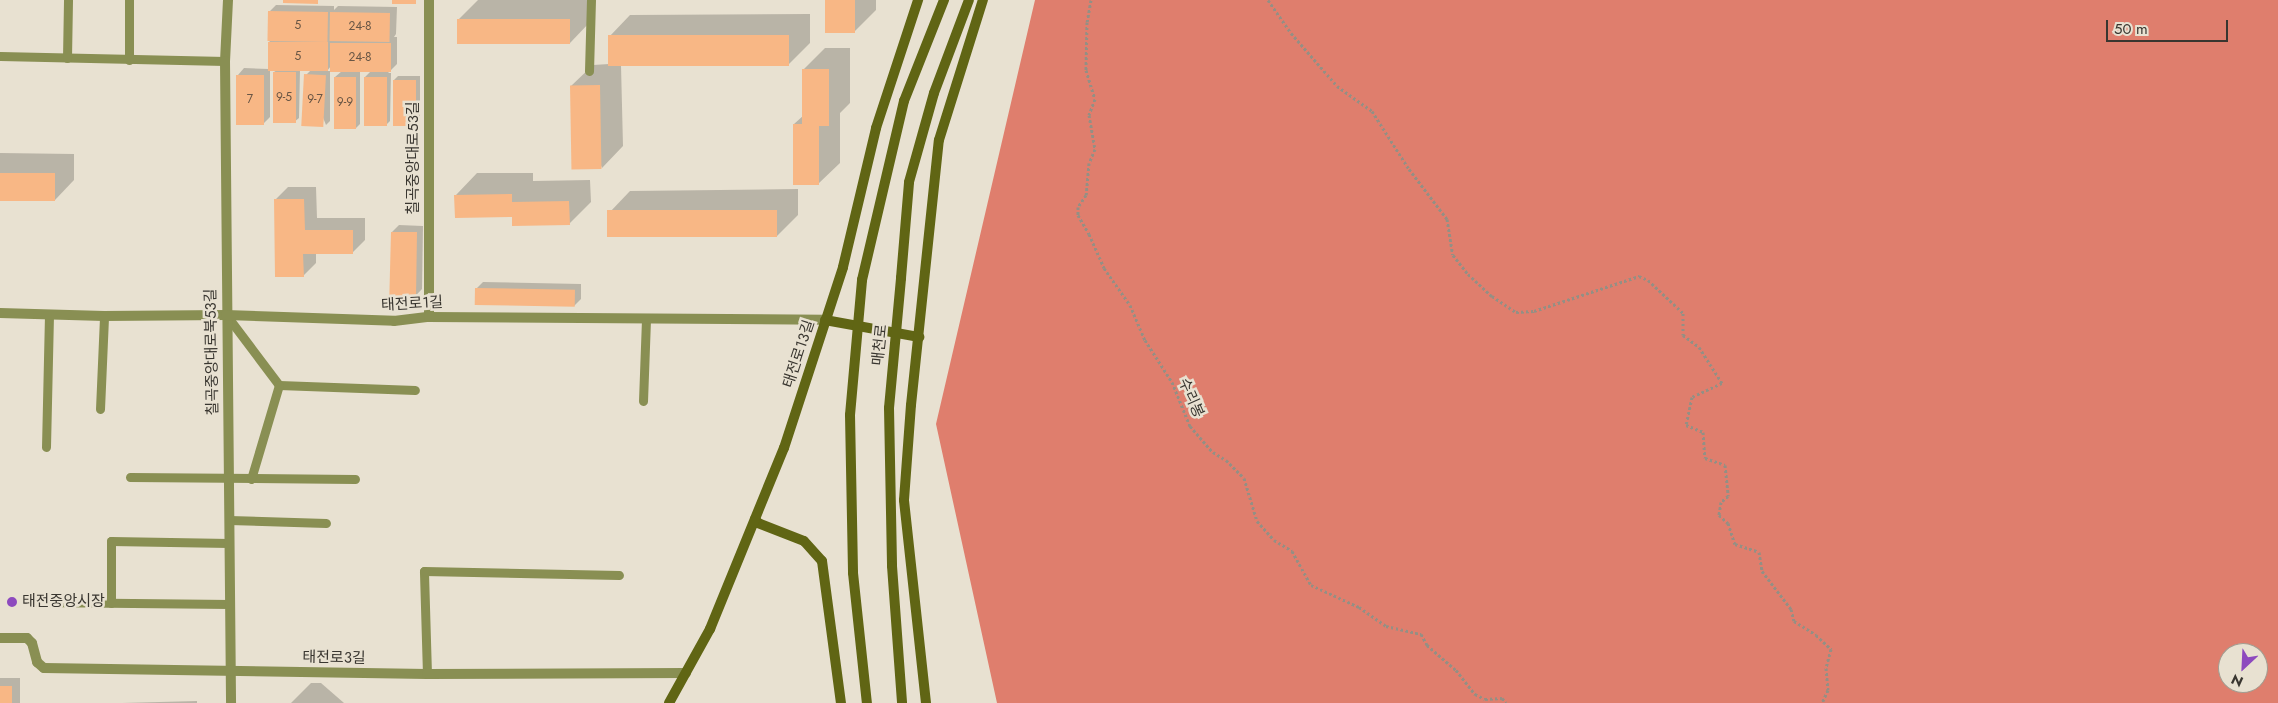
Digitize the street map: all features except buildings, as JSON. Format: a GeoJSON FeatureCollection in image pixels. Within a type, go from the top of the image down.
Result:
{"type":"FeatureCollection","features":[{"type":"Feature","properties":{"kind":"main road","name":"태전로13길"},"geometry":{"type":"LineString","coordinates":[[669,703],[710,630],[784,448],[843,267],[876,128],[918,0]]}},
{"type":"Feature","properties":{"kind":"main road"},"geometry":{"type":"LineString","coordinates":[[868,703],[853,574],[850,415],[862,280],[904,101],[944,0]]}},
{"type":"Feature","properties":{"kind":"main road","name":"매천로"},"geometry":{"type":"LineString","coordinates":[[902,703],[892,566],[889,408],[909,182],[934,93],[969,0]]}},
{"type":"Feature","properties":{"kind":"main road"},"geometry":{"type":"LineString","coordinates":[[926,703],[904,500],[911,405],[939,140],[983,0]]}},
{"type":"Feature","properties":{"kind":"main road"},"geometry":{"type":"LineString","coordinates":[[825,320],[919,337]]}},
{"type":"Feature","properties":{"kind":"main road"},"geometry":{"type":"LineString","coordinates":[[755,519],[758,523],[804,541],[822,562],[841,703]]}},
{"type":"Feature","properties":{"kind":"street","name":"칠곡중앙대로북53길"},"geometry":{"type":"LineString","coordinates":[[228,0],[225,61],[226,315],[231,703]]}},
{"type":"Feature","properties":{"kind":"street","name":"칠곡중앙대로53길"},"geometry":{"type":"LineString","coordinates":[[429,0],[430,316]]}},
{"type":"Feature","properties":{"kind":"street","name":"태전로1길"},"geometry":{"type":"LineString","coordinates":[[0,313],[104,316],[226,315],[394,321],[430,316],[646,320],[825,320]]}},
{"type":"Feature","properties":{"kind":"street","name":"태전로3길"},"geometry":{"type":"LineString","coordinates":[[0,638],[27,638],[32,643],[37,662],[44,668],[427,674],[686,673]]}},
{"type":"Feature","properties":{"kind":"lane"},"geometry":{"type":"LineString","coordinates":[[67,58],[68,0]]}},
{"type":"Feature","properties":{"kind":"lane"},"geometry":{"type":"LineString","coordinates":[[128,60],[129,0]]}},
{"type":"Feature","properties":{"kind":"lane"},"geometry":{"type":"LineString","coordinates":[[589,71],[591,0]]}},
{"type":"Feature","properties":{"kind":"lane"},"geometry":{"type":"LineString","coordinates":[[0,56],[225,61]]}},
{"type":"Feature","properties":{"kind":"lane"},"geometry":{"type":"LineString","coordinates":[[46,447],[49,314]]}},
{"type":"Feature","properties":{"kind":"lane"},"geometry":{"type":"LineString","coordinates":[[226,315],[279,385]]}},
{"type":"Feature","properties":{"kind":"lane"},"geometry":{"type":"LineString","coordinates":[[100,410],[104,316]]}},
{"type":"Feature","properties":{"kind":"lane"},"geometry":{"type":"LineString","coordinates":[[643,401],[646,320]]}},
{"type":"Feature","properties":{"kind":"lane"},"geometry":{"type":"LineString","coordinates":[[279,385],[415,390]]}},
{"type":"Feature","properties":{"kind":"lane"},"geometry":{"type":"LineString","coordinates":[[251,478],[279,385]]}},
{"type":"Feature","properties":{"kind":"lane"},"geometry":{"type":"LineString","coordinates":[[130,477],[356,480]]}},
{"type":"Feature","properties":{"kind":"lane"},"geometry":{"type":"LineString","coordinates":[[229,520],[326,523]]}},
{"type":"Feature","properties":{"kind":"lane"},"geometry":{"type":"LineString","coordinates":[[111,603],[111,541],[229,543]]}},
{"type":"Feature","properties":{"kind":"lane"},"geometry":{"type":"LineString","coordinates":[[427,674],[424,571],[619,575]]}},
{"type":"Feature","properties":{"kind":"lane"},"geometry":{"type":"LineString","coordinates":[[35,602],[230,604]]}},
{"type":"Feature","properties":{"kind":"path","name":"수리봉"},"geometry":{"type":"LineString","coordinates":[[1092,0],[1088,22],[1086,70],[1095,100],[1089,115],[1095,149],[1089,162],[1086,195],[1078,207],[1078,215],[1089,234],[1104,268],[1130,305],[1145,340],[1172,382],[1190,426],[1213,452],[1226,460],[1244,478],[1257,521],[1274,540],[1292,551],[1311,585],[1359,607],[1386,626],[1421,634],[1427,645],[1456,670],[1474,694],[1485,699],[1502,698],[1506,703]]}},
{"type":"Feature","properties":{"kind":"path"},"geometry":{"type":"LineString","coordinates":[[1268,0],[1291,33],[1336,86],[1372,111],[1410,169],[1447,218],[1453,254],[1468,274],[1492,296],[1516,312],[1534,311],[1639,276],[1648,280],[1683,313],[1683,335],[1699,347],[1722,383],[1692,398],[1686,426],[1703,432],[1705,458],[1725,465],[1728,496],[1721,502],[1719,515],[1728,523],[1735,544],[1759,552],[1762,571],[1791,609],[1794,622],[1816,635],[1831,649],[1826,668],[1828,690],[1822,703]]}},
{"type":"Feature","properties":{"kind":"shaded area"},"geometry":{"type":"Polygon","coordinates":[[[1035,0],[2278,0],[2278,703],[997,703],[936,424],[1035,0]]]}},
{"type":"Feature","properties":{"kind":"place","name":"태전중앙시장"},"geometry":{"type":"Point","coordinates":[12,602]}}]}
